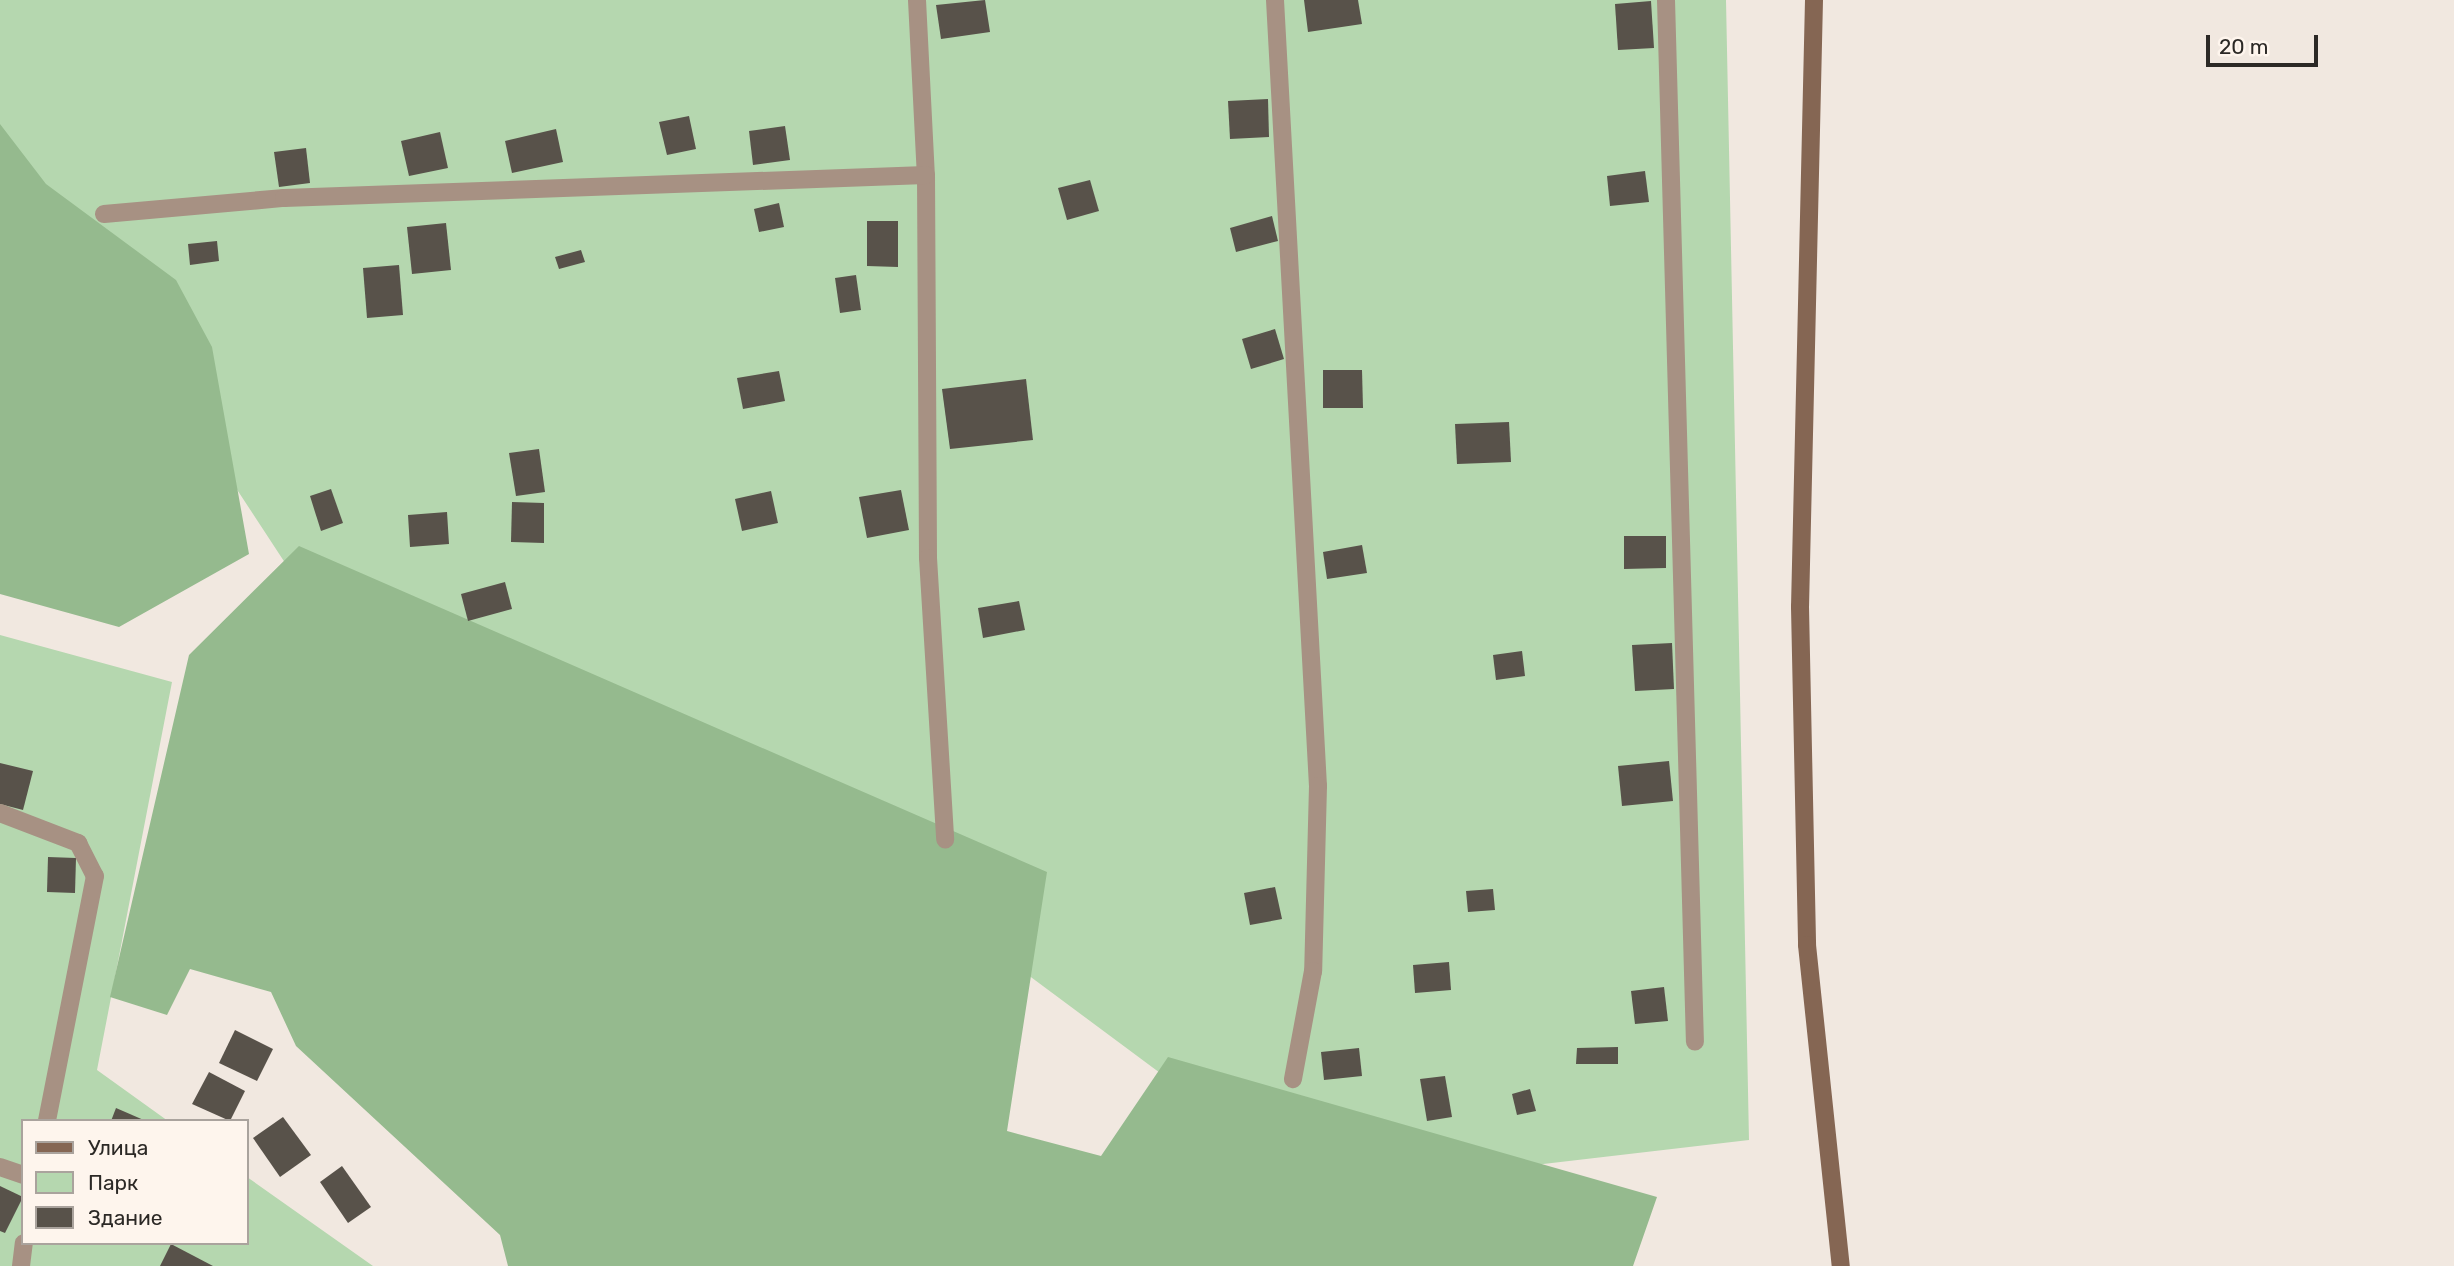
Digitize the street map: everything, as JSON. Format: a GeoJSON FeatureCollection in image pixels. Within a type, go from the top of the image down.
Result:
{"type":"FeatureCollection","features":[{"type":"Feature","properties":{"kind":"main road"},"geometry":{"type":"LineString","coordinates":[[1814,0],[1800,607],[1807,945],[1841,1266]]}},
{"type":"Feature","properties":{"kind":"lane"},"geometry":{"type":"LineString","coordinates":[[917,0],[926,175],[928,558],[945,839]]}},
{"type":"Feature","properties":{"kind":"lane"},"geometry":{"type":"LineString","coordinates":[[1275,0],[1318,786],[1313,971],[1293,1079]]}},
{"type":"Feature","properties":{"kind":"lane"},"geometry":{"type":"LineString","coordinates":[[1666,0],[1695,1042]]}},
{"type":"Feature","properties":{"kind":"lane"},"geometry":{"type":"LineString","coordinates":[[104,214],[284,198],[926,175]]}},
{"type":"Feature","properties":{"kind":"lane"},"geometry":{"type":"LineString","coordinates":[[0,813],[78,843],[96,876],[47,1119]]}},
{"type":"Feature","properties":{"kind":"lane"},"geometry":{"type":"LineString","coordinates":[[0,1167],[21,1174]]}},
{"type":"Feature","properties":{"kind":"lane"},"geometry":{"type":"LineString","coordinates":[[20,1266],[24,1245]]}},
{"type":"Feature","properties":{"kind":"green space"},"geometry":{"type":"Polygon","coordinates":[[[0,0],[1726,0],[1749,1140],[1517,1167],[1218,1116],[818,819],[293,575],[0,128],[0,0]]]}},
{"type":"Feature","properties":{"kind":"green space"},"geometry":{"type":"Polygon","coordinates":[[[0,124],[46,184],[176,280],[212,347],[249,554],[119,627],[0,594],[0,124]]]}},
{"type":"Feature","properties":{"kind":"green space"},"geometry":{"type":"Polygon","coordinates":[[[299,546],[1047,872],[1007,1131],[1101,1156],[1168,1057],[1657,1197],[1633,1266],[508,1266],[500,1235],[296,1046],[271,992],[190,969],[167,1015],[110,997],[189,655],[299,546]]]}},
{"type":"Feature","properties":{"kind":"green space"},"geometry":{"type":"Polygon","coordinates":[[[0,635],[172,682],[97,1070],[165,1119],[21,1119],[21,1245],[248,1245],[248,1178],[373,1266],[0,1266],[0,635]]]}},
{"type":"Feature","properties":{"kind":"building"},"geometry":{"type":"Polygon","coordinates":[[[985,0],[990,32],[941,39],[936,5],[985,0]]]}},
{"type":"Feature","properties":{"kind":"building"},"geometry":{"type":"Polygon","coordinates":[[[1304,0],[1358,0],[1362,24],[1308,32],[1304,0]]]}},
{"type":"Feature","properties":{"kind":"building"},"geometry":{"type":"Polygon","coordinates":[[[1651,1],[1654,48],[1618,50],[1615,4],[1651,1]]]}},
{"type":"Feature","properties":{"kind":"building"},"geometry":{"type":"Polygon","coordinates":[[[1268,99],[1269,137],[1230,139],[1228,101],[1268,99]]]}},
{"type":"Feature","properties":{"kind":"building"},"geometry":{"type":"Polygon","coordinates":[[[689,116],[696,149],[667,155],[659,122],[689,116]]]}},
{"type":"Feature","properties":{"kind":"building"},"geometry":{"type":"Polygon","coordinates":[[[785,126],[790,160],[753,165],[749,131],[785,126]]]}},
{"type":"Feature","properties":{"kind":"building"},"geometry":{"type":"Polygon","coordinates":[[[556,129],[563,162],[512,173],[505,141],[556,129]]]}},
{"type":"Feature","properties":{"kind":"building"},"geometry":{"type":"Polygon","coordinates":[[[440,132],[448,168],[409,176],[401,141],[440,132]]]}},
{"type":"Feature","properties":{"kind":"building"},"geometry":{"type":"Polygon","coordinates":[[[306,148],[310,183],[279,187],[274,152],[306,148]]]}},
{"type":"Feature","properties":{"kind":"building"},"geometry":{"type":"Polygon","coordinates":[[[1645,171],[1649,202],[1610,206],[1607,176],[1645,171]]]}},
{"type":"Feature","properties":{"kind":"building"},"geometry":{"type":"Polygon","coordinates":[[[1090,180],[1099,211],[1067,220],[1058,188],[1090,180]]]}},
{"type":"Feature","properties":{"kind":"building"},"geometry":{"type":"Polygon","coordinates":[[[779,203],[784,227],[759,232],[754,209],[779,203]]]}},
{"type":"Feature","properties":{"kind":"building"},"geometry":{"type":"Polygon","coordinates":[[[1272,216],[1278,241],[1236,252],[1230,228],[1272,216]]]}},
{"type":"Feature","properties":{"kind":"building"},"geometry":{"type":"Polygon","coordinates":[[[867,221],[898,221],[898,267],[867,266],[867,221]]]}},
{"type":"Feature","properties":{"kind":"building"},"geometry":{"type":"Polygon","coordinates":[[[446,223],[451,270],[412,274],[407,227],[446,223]]]}},
{"type":"Feature","properties":{"kind":"building"},"geometry":{"type":"Polygon","coordinates":[[[217,241],[219,261],[190,265],[188,244],[217,241]]]}},
{"type":"Feature","properties":{"kind":"building"},"geometry":{"type":"Polygon","coordinates":[[[581,250],[585,262],[559,269],[555,257],[581,250]]]}},
{"type":"Feature","properties":{"kind":"building"},"geometry":{"type":"Polygon","coordinates":[[[399,265],[403,315],[367,318],[363,268],[399,265]]]}},
{"type":"Feature","properties":{"kind":"building"},"geometry":{"type":"Polygon","coordinates":[[[856,275],[861,310],[840,313],[835,278],[856,275]]]}},
{"type":"Feature","properties":{"kind":"building"},"geometry":{"type":"Polygon","coordinates":[[[1275,329],[1284,359],[1251,369],[1242,339],[1275,329]]]}},
{"type":"Feature","properties":{"kind":"building"},"geometry":{"type":"Polygon","coordinates":[[[1323,370],[1362,370],[1363,408],[1323,408],[1323,370]]]}},
{"type":"Feature","properties":{"kind":"building"},"geometry":{"type":"Polygon","coordinates":[[[779,371],[785,401],[743,409],[737,378],[779,371]]]}},
{"type":"Feature","properties":{"kind":"building"},"geometry":{"type":"Polygon","coordinates":[[[1026,379],[1033,440],[950,449],[942,389],[1026,379]]]}},
{"type":"Feature","properties":{"kind":"building"},"geometry":{"type":"Polygon","coordinates":[[[1509,422],[1511,462],[1457,464],[1455,424],[1509,422]]]}},
{"type":"Feature","properties":{"kind":"building"},"geometry":{"type":"Polygon","coordinates":[[[539,449],[545,492],[516,496],[509,453],[539,449]]]}},
{"type":"Feature","properties":{"kind":"building"},"geometry":{"type":"Polygon","coordinates":[[[331,489],[343,523],[321,531],[310,496],[331,489]]]}},
{"type":"Feature","properties":{"kind":"building"},"geometry":{"type":"Polygon","coordinates":[[[901,490],[909,530],[867,538],[859,497],[901,490]]]}},
{"type":"Feature","properties":{"kind":"building"},"geometry":{"type":"Polygon","coordinates":[[[771,491],[778,523],[742,531],[735,499],[771,491]]]}},
{"type":"Feature","properties":{"kind":"building"},"geometry":{"type":"Polygon","coordinates":[[[512,502],[544,503],[544,543],[511,542],[512,502]]]}},
{"type":"Feature","properties":{"kind":"building"},"geometry":{"type":"Polygon","coordinates":[[[447,512],[449,544],[410,547],[408,515],[447,512]]]}},
{"type":"Feature","properties":{"kind":"building"},"geometry":{"type":"Polygon","coordinates":[[[1624,536],[1666,536],[1666,568],[1624,569],[1624,536]]]}},
{"type":"Feature","properties":{"kind":"building"},"geometry":{"type":"Polygon","coordinates":[[[1362,545],[1367,573],[1327,579],[1323,552],[1362,545]]]}},
{"type":"Feature","properties":{"kind":"building"},"geometry":{"type":"Polygon","coordinates":[[[505,582],[512,609],[468,621],[461,594],[505,582]]]}},
{"type":"Feature","properties":{"kind":"building"},"geometry":{"type":"Polygon","coordinates":[[[1019,601],[1025,630],[983,638],[978,608],[1019,601]]]}},
{"type":"Feature","properties":{"kind":"building"},"geometry":{"type":"Polygon","coordinates":[[[1672,643],[1674,689],[1635,691],[1632,645],[1672,643]]]}},
{"type":"Feature","properties":{"kind":"building"},"geometry":{"type":"Polygon","coordinates":[[[1522,651],[1525,676],[1496,680],[1493,655],[1522,651]]]}},
{"type":"Feature","properties":{"kind":"building"},"geometry":{"type":"Polygon","coordinates":[[[1669,761],[1673,801],[1622,806],[1618,766],[1669,761]]]}},
{"type":"Feature","properties":{"kind":"building"},"geometry":{"type":"Polygon","coordinates":[[[0,763],[33,771],[23,810],[0,804],[0,763]]]}},
{"type":"Feature","properties":{"kind":"building"},"geometry":{"type":"Polygon","coordinates":[[[48,857],[76,858],[75,893],[47,892],[48,857]]]}},
{"type":"Feature","properties":{"kind":"building"},"geometry":{"type":"Polygon","coordinates":[[[1275,887],[1282,919],[1250,925],[1244,893],[1275,887]]]}},
{"type":"Feature","properties":{"kind":"building"},"geometry":{"type":"Polygon","coordinates":[[[1493,889],[1495,910],[1468,912],[1466,891],[1493,889]]]}},
{"type":"Feature","properties":{"kind":"building"},"geometry":{"type":"Polygon","coordinates":[[[1449,962],[1451,990],[1415,993],[1413,965],[1449,962]]]}},
{"type":"Feature","properties":{"kind":"building"},"geometry":{"type":"Polygon","coordinates":[[[1664,987],[1668,1021],[1635,1024],[1631,991],[1664,987]]]}},
{"type":"Feature","properties":{"kind":"building"},"geometry":{"type":"Polygon","coordinates":[[[235,1030],[273,1049],[257,1081],[219,1063],[235,1030]]]}},
{"type":"Feature","properties":{"kind":"building"},"geometry":{"type":"Polygon","coordinates":[[[1618,1047],[1618,1064],[1576,1064],[1577,1048],[1618,1047]]]}},
{"type":"Feature","properties":{"kind":"building"},"geometry":{"type":"Polygon","coordinates":[[[1359,1048],[1362,1076],[1324,1080],[1321,1052],[1359,1048]]]}},
{"type":"Feature","properties":{"kind":"building"},"geometry":{"type":"Polygon","coordinates":[[[209,1072],[245,1091],[231,1119],[192,1104],[209,1072]]]}},
{"type":"Feature","properties":{"kind":"building"},"geometry":{"type":"Polygon","coordinates":[[[1445,1076],[1452,1117],[1427,1121],[1420,1079],[1445,1076]]]}},
{"type":"Feature","properties":{"kind":"building"},"geometry":{"type":"Polygon","coordinates":[[[1530,1089],[1536,1111],[1517,1115],[1512,1094],[1530,1089]]]}},
{"type":"Feature","properties":{"kind":"building"},"geometry":{"type":"Polygon","coordinates":[[[116,1108],[141,1119],[112,1119],[116,1108]]]}},
{"type":"Feature","properties":{"kind":"building"},"geometry":{"type":"Polygon","coordinates":[[[283,1117],[311,1155],[280,1177],[253,1138],[283,1117]]]}},
{"type":"Feature","properties":{"kind":"building"},"geometry":{"type":"Polygon","coordinates":[[[342,1166],[371,1207],[348,1223],[320,1182],[342,1166]]]}},
{"type":"Feature","properties":{"kind":"building"},"geometry":{"type":"Polygon","coordinates":[[[0,1186],[21,1196],[21,1201],[5,1233],[0,1231],[0,1186]]]}},
{"type":"Feature","properties":{"kind":"building"},"geometry":{"type":"Polygon","coordinates":[[[173,1245],[213,1266],[160,1266],[173,1245]]]}}]}
